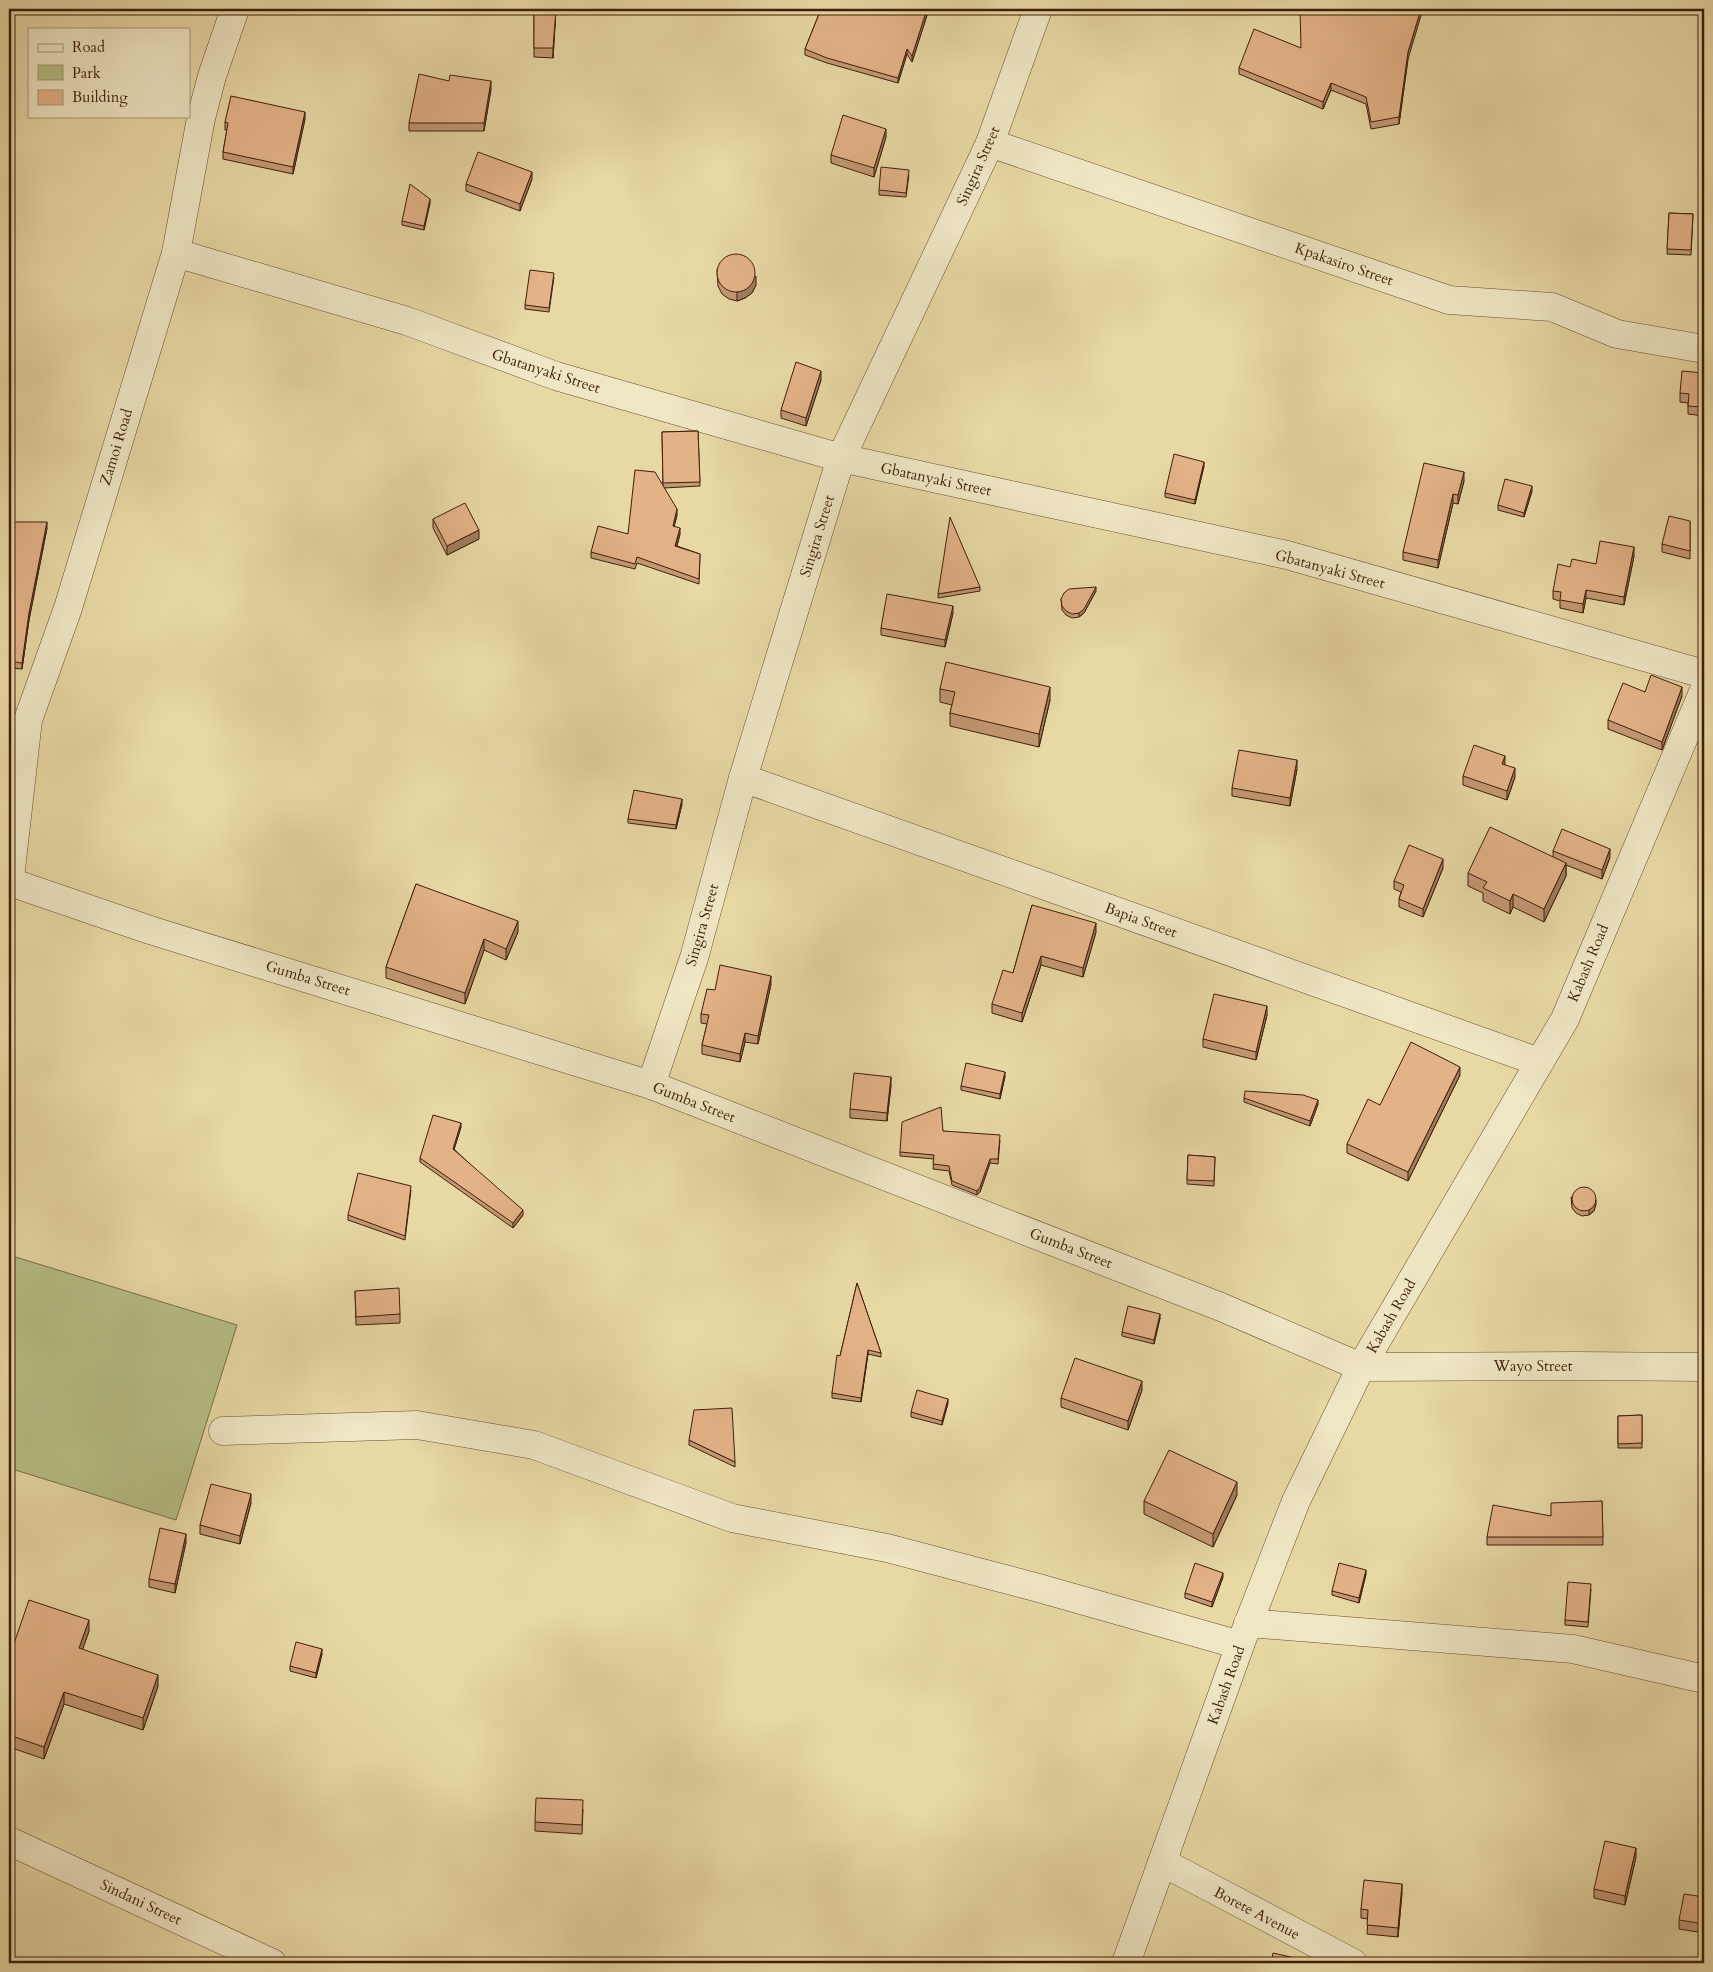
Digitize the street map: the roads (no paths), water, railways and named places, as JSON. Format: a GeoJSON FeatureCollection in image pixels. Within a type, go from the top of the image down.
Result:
{"type":"FeatureCollection","features":[{"type":"Feature","properties":{"kind":"street","name":"Zamoi Road"},"geometry":{"type":"LineString","coordinates":[[10,884],[19,718],[68,608],[176,253],[201,118],[212,76],[235,9]]}},
{"type":"Feature","properties":{"kind":"street","name":"Singira Street"},"geometry":{"type":"LineString","coordinates":[[651,1085],[694,958],[744,778],[841,458],[990,143],[1038,9]]}},
{"type":"Feature","properties":{"kind":"street","name":"Kpakasiro Street"},"geometry":{"type":"LineString","coordinates":[[990,143],[1450,300],[1552,307],[1617,334],[1704,349]]}},
{"type":"Feature","properties":{"kind":"street","name":"Gbatanyaki Street"},"geometry":{"type":"LineString","coordinates":[[176,253],[406,322],[556,376],[841,458],[1287,556],[1704,674]]}},
{"type":"Feature","properties":{"kind":"street","name":"Kabash Road"},"geometry":{"type":"LineString","coordinates":[[1126,1963],[1244,1634],[1296,1501],[1361,1367],[1565,1018],[1704,690]]}},
{"type":"Feature","properties":{"kind":"street","name":"Bapia Street"},"geometry":{"type":"LineString","coordinates":[[744,778],[1539,1062]]}},
{"type":"Feature","properties":{"kind":"street","name":"Gumba Street"},"geometry":{"type":"LineString","coordinates":[[10,884],[150,930],[651,1085],[1211,1303],[1361,1367]]}},
{"type":"Feature","properties":{"kind":"street","name":"Wayo Street"},"geometry":{"type":"LineString","coordinates":[[1361,1367],[1704,1367]]}},
{"type":"Feature","properties":{"kind":"street"},"geometry":{"type":"LineString","coordinates":[[223,1431],[416,1425],[534,1445],[732,1518],[887,1548],[1035,1587],[1244,1634],[1573,1649],[1704,1679]]}},
{"type":"Feature","properties":{"kind":"street","name":"Sindani Street"},"geometry":{"type":"LineString","coordinates":[[9,1841],[272,1963]]}},
{"type":"Feature","properties":{"kind":"street","name":"Borete Avenue"},"geometry":{"type":"LineString","coordinates":[[1162,1862],[1353,1963]]}}]}
